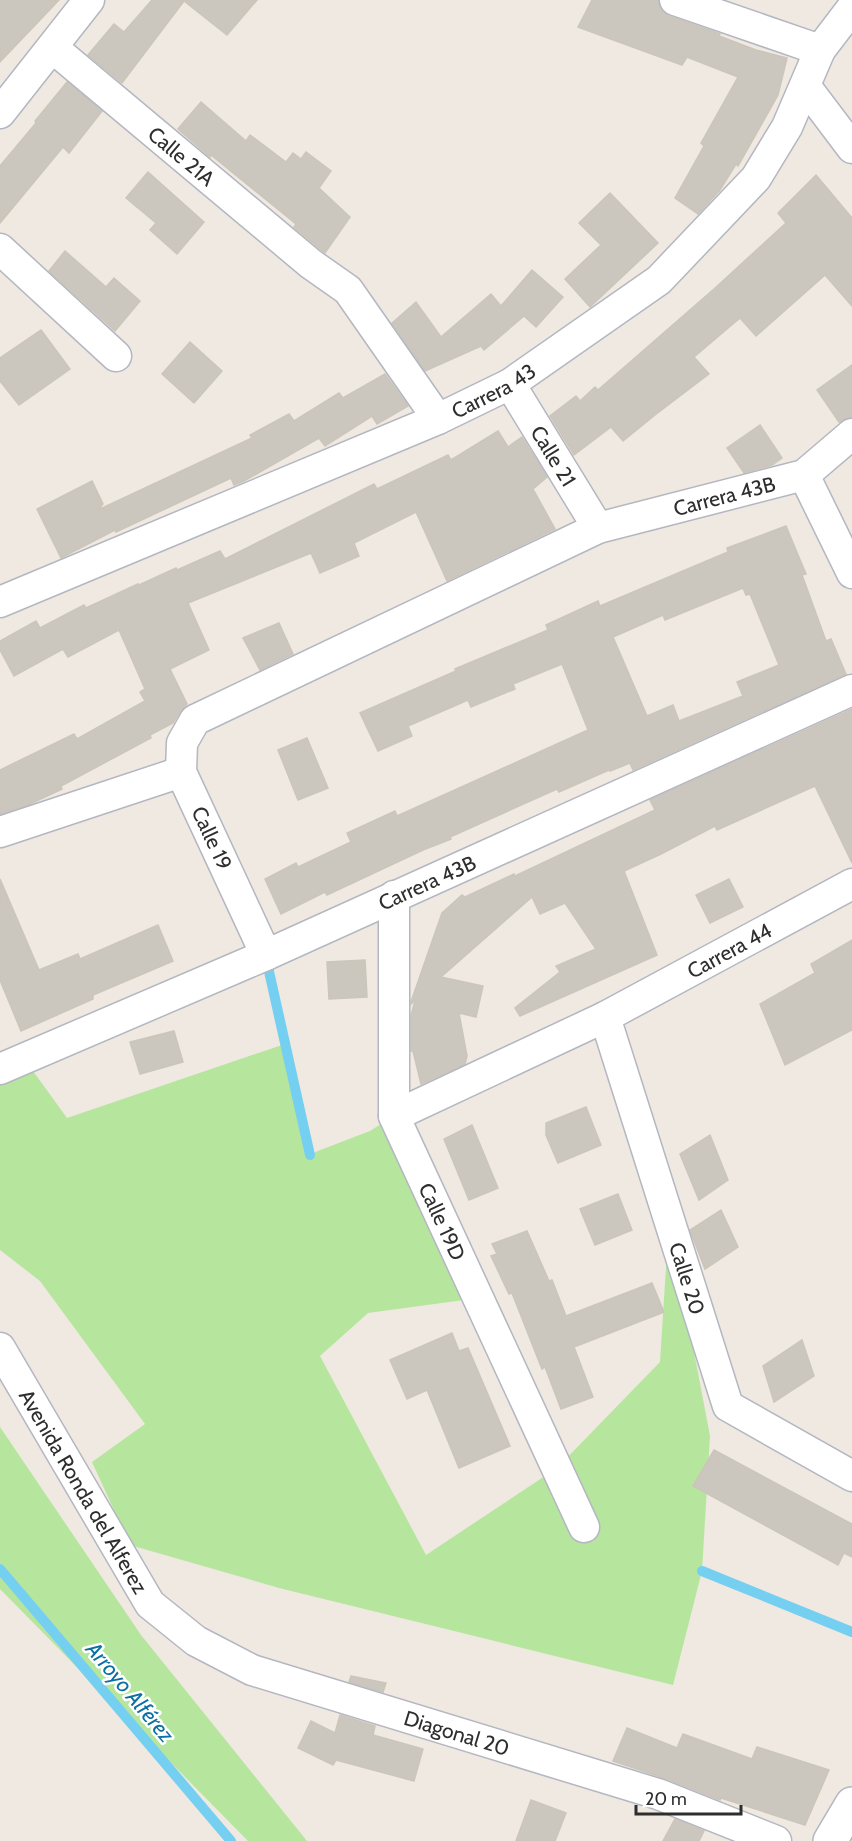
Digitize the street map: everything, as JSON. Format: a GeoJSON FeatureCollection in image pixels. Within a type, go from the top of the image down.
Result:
{"type":"FeatureCollection","features":[{"type":"Feature","properties":{"kind":"street"},"geometry":{"type":"LineString","coordinates":[[0,112],[89,0]]}},
{"type":"Feature","properties":{"kind":"street"},"geometry":{"type":"LineString","coordinates":[[675,0],[820,50]]}},
{"type":"Feature","properties":{"kind":"street","name":"Carrera 43"},"geometry":{"type":"LineString","coordinates":[[0,602],[438,419],[510,384],[660,280],[756,178],[787,127],[820,50],[852,8]]}},
{"type":"Feature","properties":{"kind":"street","name":"Calle 21A"},"geometry":{"type":"LineString","coordinates":[[53,48],[310,264],[348,290],[438,419]]}},
{"type":"Feature","properties":{"kind":"street"},"geometry":{"type":"LineString","coordinates":[[806,87],[852,148]]}},
{"type":"Feature","properties":{"kind":"street"},"geometry":{"type":"LineString","coordinates":[[0,249],[116,356]]}},
{"type":"Feature","properties":{"kind":"street","name":"Calle 21"},"geometry":{"type":"LineString","coordinates":[[510,384],[598,528]]}},
{"type":"Feature","properties":{"kind":"street","name":"Carrera 43B"},"geometry":{"type":"LineString","coordinates":[[195,720],[598,528],[804,475],[852,434]]}},
{"type":"Feature","properties":{"kind":"street"},"geometry":{"type":"LineString","coordinates":[[804,475],[852,573]]}},
{"type":"Feature","properties":{"kind":"street","name":"Carrera 43B"},"geometry":{"type":"LineString","coordinates":[[0,1069],[266,955],[852,690]]}},
{"type":"Feature","properties":{"kind":"street","name":"Calle 19"},"geometry":{"type":"LineString","coordinates":[[195,720],[182,744],[181,772],[266,955]]}},
{"type":"Feature","properties":{"kind":"street"},"geometry":{"type":"LineString","coordinates":[[0,832],[181,772]]}},
{"type":"Feature","properties":{"kind":"street","name":"Carrera 44"},"geometry":{"type":"LineString","coordinates":[[394,1116],[605,1017],[852,884]]}},
{"type":"Feature","properties":{"kind":"street","name":"Calle 19D"},"geometry":{"type":"LineString","coordinates":[[394,896],[394,1116],[584,1527]]}},
{"type":"Feature","properties":{"kind":"street","name":"Calle 20"},"geometry":{"type":"LineString","coordinates":[[605,1017],[728,1406],[852,1476]]}},
{"type":"Feature","properties":{"kind":"street","name":"Avenida Ronda del Alferez"},"geometry":{"type":"LineString","coordinates":[[0,1348],[150,1604]]}},
{"type":"Feature","properties":{"kind":"street","name":"Diagonal 20"},"geometry":{"type":"LineString","coordinates":[[150,1604],[196,1641],[252,1670],[658,1794],[776,1841]]}},
{"type":"Feature","properties":{"kind":"street"},"geometry":{"type":"LineString","coordinates":[[830,1841],[852,1804]]}},
{"type":"Feature","properties":{"kind":"green space"},"geometry":{"type":"Polygon","coordinates":[[[285,1044],[310,1154],[370,1131],[394,1116],[464,1300],[368,1313],[320,1356],[426,1555],[557,1468],[660,1362],[669,1220],[710,1436],[702,1571],[673,1685],[279,1588],[130,1545],[92,1462],[145,1424],[40,1281],[0,1250],[0,1082],[33,1071],[67,1118],[285,1044]]]}},
{"type":"Feature","properties":{"kind":"green space"},"geometry":{"type":"Polygon","coordinates":[[[0,1427],[141,1635],[307,1841],[248,1841],[0,1589],[0,1427]]]}},
{"type":"Feature","properties":{"kind":"building"},"geometry":{"type":"Polygon","coordinates":[[[0,0],[59,0],[0,62],[0,0]]]}},
{"type":"Feature","properties":{"kind":"building"},"geometry":{"type":"Polygon","coordinates":[[[152,0],[257,0],[227,35],[184,1],[122,83],[88,55],[114,24],[124,32],[152,0]]]}},
{"type":"Feature","properties":{"kind":"building"},"geometry":{"type":"Polygon","coordinates":[[[592,0],[658,0],[662,11],[669,16],[756,50],[787,58],[778,95],[738,166],[736,164],[720,190],[698,214],[675,198],[704,146],[701,143],[738,77],[687,57],[682,65],[578,27],[592,0]]]}},
{"type":"Feature","properties":{"kind":"building"},"geometry":{"type":"Polygon","coordinates":[[[67,82],[102,111],[69,153],[63,147],[0,223],[0,166],[67,82]]]}},
{"type":"Feature","properties":{"kind":"building"},"geometry":{"type":"Polygon","coordinates":[[[201,102],[246,141],[250,135],[286,162],[293,153],[301,159],[306,152],[331,171],[319,188],[350,217],[325,253],[294,227],[296,224],[178,129],[201,102]]]}},
{"type":"Feature","properties":{"kind":"building"},"geometry":{"type":"Polygon","coordinates":[[[148,172],[204,222],[177,254],[150,230],[156,223],[126,198],[148,172]]]}},
{"type":"Feature","properties":{"kind":"building"},"geometry":{"type":"Polygon","coordinates":[[[816,175],[852,218],[852,306],[825,275],[756,336],[740,318],[694,357],[709,374],[623,441],[611,427],[574,455],[550,416],[576,396],[580,401],[595,387],[598,390],[714,289],[786,223],[778,213],[816,175]]]}},
{"type":"Feature","properties":{"kind":"building"},"geometry":{"type":"Polygon","coordinates":[[[610,193],[658,243],[590,307],[565,279],[601,245],[579,223],[610,193]]]}},
{"type":"Feature","properties":{"kind":"building"},"geometry":{"type":"Polygon","coordinates":[[[65,251],[106,287],[114,278],[140,301],[115,331],[49,271],[65,251]]]}},
{"type":"Feature","properties":{"kind":"building"},"geometry":{"type":"Polygon","coordinates":[[[532,270],[563,297],[536,327],[524,316],[484,350],[481,346],[425,371],[392,323],[416,302],[441,337],[491,294],[501,306],[532,270]]]}},
{"type":"Feature","properties":{"kind":"building"},"geometry":{"type":"Polygon","coordinates":[[[41,330],[70,369],[19,405],[0,381],[0,358],[41,330]]]}},
{"type":"Feature","properties":{"kind":"building"},"geometry":{"type":"Polygon","coordinates":[[[190,342],[222,371],[194,403],[162,374],[190,342]]]}},
{"type":"Feature","properties":{"kind":"building"},"geometry":{"type":"Polygon","coordinates":[[[852,365],[852,417],[839,422],[817,390],[852,365]]]}},
{"type":"Feature","properties":{"kind":"building"},"geometry":{"type":"Polygon","coordinates":[[[385,374],[408,406],[377,424],[372,416],[325,446],[319,438],[244,481],[234,485],[231,478],[116,532],[115,530],[61,558],[37,509],[92,481],[103,504],[98,510],[252,438],[250,435],[289,414],[294,421],[339,393],[343,398],[385,374]]]}},
{"type":"Feature","properties":{"kind":"building"},"geometry":{"type":"Polygon","coordinates":[[[760,425],[782,458],[772,465],[744,473],[727,448],[760,425]]]}},
{"type":"Feature","properties":{"kind":"building"},"geometry":{"type":"Polygon","coordinates":[[[498,431],[508,447],[522,437],[547,477],[533,489],[555,529],[447,581],[416,512],[354,543],[359,556],[320,573],[311,553],[188,603],[209,650],[170,669],[187,704],[173,723],[150,735],[151,738],[61,786],[62,789],[30,804],[0,814],[0,770],[74,734],[77,739],[145,701],[140,692],[145,689],[119,630],[68,657],[63,649],[14,676],[0,650],[0,641],[36,621],[40,628],[84,605],[86,608],[220,551],[225,559],[374,484],[377,489],[448,455],[451,460],[498,431]]]}},
{"type":"Feature","properties":{"kind":"building"},"geometry":{"type":"Polygon","coordinates":[[[786,526],[806,574],[802,575],[826,641],[831,639],[846,674],[633,770],[630,763],[559,792],[557,789],[327,895],[325,892],[281,914],[265,879],[296,863],[298,867],[351,842],[347,833],[395,811],[397,816],[588,730],[562,664],[513,684],[515,689],[471,707],[468,700],[408,726],[412,736],[378,751],[360,713],[456,671],[455,669],[548,630],[546,625],[598,601],[600,606],[728,552],[727,548],[786,526]],[[743,588],[665,620],[663,615],[613,637],[647,716],[673,705],[679,721],[743,696],[737,682],[779,665],[750,594],[746,595],[743,588]]]}},
{"type":"Feature","properties":{"kind":"building"},"geometry":{"type":"Polygon","coordinates":[[[279,623],[293,654],[260,670],[243,638],[279,623]]]}},
{"type":"Feature","properties":{"kind":"building"},"geometry":{"type":"Polygon","coordinates":[[[852,709],[852,863],[815,786],[717,830],[715,826],[624,871],[657,955],[520,1016],[515,1008],[560,972],[556,966],[596,949],[565,903],[540,914],[532,897],[441,977],[483,986],[476,1017],[459,1013],[467,1056],[465,1064],[421,1084],[413,1051],[411,1051],[411,1016],[415,1000],[411,1004],[411,1002],[442,913],[462,895],[465,897],[514,874],[515,876],[655,810],[650,800],[852,709]]]}},
{"type":"Feature","properties":{"kind":"building"},"geometry":{"type":"Polygon","coordinates":[[[307,738],[328,788],[298,800],[278,750],[307,738]]]}},
{"type":"Feature","properties":{"kind":"building"},"geometry":{"type":"Polygon","coordinates":[[[0,879],[39,970],[78,954],[80,959],[158,925],[173,961],[93,995],[93,999],[21,1031],[0,980],[0,879]]]}},
{"type":"Feature","properties":{"kind":"building"},"geometry":{"type":"Polygon","coordinates":[[[729,879],[743,907],[710,923],[696,895],[729,879]]]}},
{"type":"Feature","properties":{"kind":"building"},"geometry":{"type":"Polygon","coordinates":[[[852,940],[852,1030],[785,1065],[760,1004],[815,973],[811,964],[852,940]]]}},
{"type":"Feature","properties":{"kind":"building"},"geometry":{"type":"Polygon","coordinates":[[[365,960],[367,997],[329,999],[327,962],[365,960]]]}},
{"type":"Feature","properties":{"kind":"building"},"geometry":{"type":"Polygon","coordinates":[[[174,1031],[183,1062],[140,1074],[130,1042],[174,1031]]]}},
{"type":"Feature","properties":{"kind":"building"},"geometry":{"type":"Polygon","coordinates":[[[586,1107],[601,1145],[558,1163],[546,1135],[546,1123],[586,1107]]]}},
{"type":"Feature","properties":{"kind":"building"},"geometry":{"type":"Polygon","coordinates":[[[472,1125],[498,1188],[469,1200],[444,1139],[472,1125]]]}},
{"type":"Feature","properties":{"kind":"building"},"geometry":{"type":"Polygon","coordinates":[[[710,1135],[728,1180],[699,1200],[680,1154],[710,1135]]]}},
{"type":"Feature","properties":{"kind":"building"},"geometry":{"type":"Polygon","coordinates":[[[618,1194],[632,1230],[595,1245],[580,1209],[618,1194]]]}},
{"type":"Feature","properties":{"kind":"building"},"geometry":{"type":"Polygon","coordinates":[[[721,1210],[738,1247],[705,1269],[690,1230],[721,1210]]]}},
{"type":"Feature","properties":{"kind":"building"},"geometry":{"type":"Polygon","coordinates":[[[527,1231],[549,1281],[552,1280],[566,1316],[652,1283],[664,1312],[574,1347],[593,1397],[561,1409],[545,1367],[542,1369],[512,1293],[509,1294],[491,1256],[497,1254],[492,1244],[527,1231]]]}},
{"type":"Feature","properties":{"kind":"building"},"geometry":{"type":"Polygon","coordinates":[[[452,1333],[459,1351],[468,1348],[510,1446],[459,1468],[427,1390],[407,1399],[390,1360],[452,1333]]]}},
{"type":"Feature","properties":{"kind":"building"},"geometry":{"type":"Polygon","coordinates":[[[802,1340],[814,1376],[774,1402],[763,1366],[802,1340]]]}},
{"type":"Feature","properties":{"kind":"building"},"geometry":{"type":"Polygon","coordinates":[[[714,1450],[852,1524],[852,1557],[844,1553],[838,1565],[693,1486],[714,1450]]]}},
{"type":"Feature","properties":{"kind":"building"},"geometry":{"type":"Polygon","coordinates":[[[351,1676],[386,1683],[383,1692],[349,1682],[351,1676]]]}},
{"type":"Feature","properties":{"kind":"building"},"geometry":{"type":"Polygon","coordinates":[[[340,1715],[375,1726],[373,1735],[423,1749],[414,1781],[336,1760],[333,1765],[298,1748],[311,1721],[335,1733],[340,1715]]]}},
{"type":"Feature","properties":{"kind":"building"},"geometry":{"type":"Polygon","coordinates":[[[627,1728],[677,1748],[683,1734],[752,1759],[757,1747],[829,1770],[805,1825],[721,1798],[720,1800],[613,1761],[627,1728]]]}},
{"type":"Feature","properties":{"kind":"building"},"geometry":{"type":"Polygon","coordinates":[[[531,1800],[566,1813],[555,1841],[516,1841],[531,1800]]]}},
{"type":"Feature","properties":{"kind":"building"},"geometry":{"type":"Polygon","coordinates":[[[675,1819],[704,1831],[699,1841],[663,1841],[675,1819]]]}},
{"type":"Feature","properties":{"kind":"waterway"},"geometry":{"type":"LineString","coordinates":[[266,958],[310,1155]]}},
{"type":"Feature","properties":{"kind":"waterway","name":"Arroyo Alférez"},"geometry":{"type":"LineString","coordinates":[[0,1569],[231,1841]]}},
{"type":"Feature","properties":{"kind":"waterway"},"geometry":{"type":"LineString","coordinates":[[702,1571],[852,1632]]}}]}
